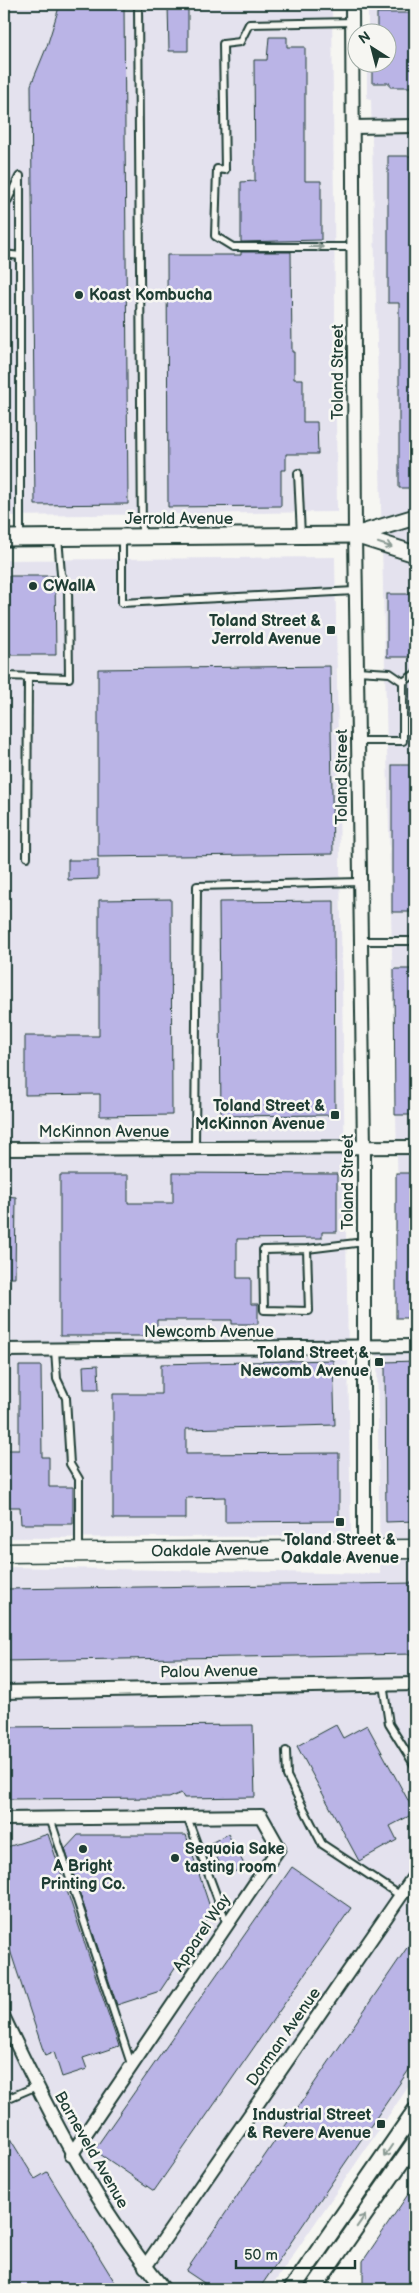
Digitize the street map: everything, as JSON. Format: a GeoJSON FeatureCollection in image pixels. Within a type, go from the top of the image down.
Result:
{"type":"FeatureCollection","features":[{"type":"Feature","properties":{"kind":"main road","name":"Oakdale Avenue"},"geometry":{"type":"LineString","coordinates":[[4,1553],[415,1549]]}},
{"type":"Feature","properties":{"kind":"street","name":"Toland Street"},"geometry":{"type":"LineString","coordinates":[[352,4],[352,22]]}},
{"type":"Feature","properties":{"kind":"street","name":"Toland Street"},"geometry":{"type":"LineString","coordinates":[[352,72],[354,535],[359,741],[364,1147],[364,1550]]}},
{"type":"Feature","properties":{"kind":"street"},"geometry":{"type":"LineString","coordinates":[[353,127],[415,126]]}},
{"type":"Feature","properties":{"kind":"street","name":"Jerrold Avenue"},"geometry":{"type":"LineString","coordinates":[[4,538],[354,535],[415,517]]}},
{"type":"Feature","properties":{"kind":"street","name":"Jerrold Avenue"},"geometry":{"type":"LineString","coordinates":[[354,535],[415,554]]}},
{"type":"Feature","properties":{"kind":"street","name":"McKinnon Avenue"},"geometry":{"type":"LineString","coordinates":[[4,1149],[415,1147]]}},
{"type":"Feature","properties":{"kind":"street","name":"Newcomb Avenue"},"geometry":{"type":"LineString","coordinates":[[4,1350],[415,1346]]}},
{"type":"Feature","properties":{"kind":"street","name":"Palou Avenue"},"geometry":{"type":"LineString","coordinates":[[4,1692],[415,1684]]}},
{"type":"Feature","properties":{"kind":"street","name":"Apparel Way"},"geometry":{"type":"LineString","coordinates":[[4,1819],[261,1816],[279,1848],[71,2155]]}},
{"type":"Feature","properties":{"kind":"street","name":"Dorman Avenue"},"geometry":{"type":"LineString","coordinates":[[145,2267],[415,1875]]}},
{"type":"Feature","properties":{"kind":"street","name":"Barneveld Avenue"},"geometry":{"type":"LineString","coordinates":[[4,2018],[71,2155],[112,2220],[145,2267],[164,2289]]}},
{"type":"Feature","properties":{"kind":"street"},"geometry":{"type":"LineString","coordinates":[[292,2289],[415,2111]]}},
{"type":"Feature","properties":{"kind":"street"},"geometry":{"type":"LineString","coordinates":[[313,2289],[415,2144],[399,2134]]}},
{"type":"Feature","properties":{"kind":"lane"},"geometry":{"type":"LineString","coordinates":[[138,4],[142,536]]}},
{"type":"Feature","properties":{"kind":"lane"},"geometry":{"type":"LineString","coordinates":[[346,22],[249,24],[240,42],[223,44],[225,170],[217,169],[215,236],[233,247],[353,247]]}},
{"type":"Feature","properties":{"kind":"lane"},"geometry":{"type":"LineString","coordinates":[[4,208],[20,176],[20,538]]}},
{"type":"Feature","properties":{"kind":"lane"},"geometry":{"type":"LineString","coordinates":[[4,254],[20,256]]}},
{"type":"Feature","properties":{"kind":"lane"},"geometry":{"type":"LineString","coordinates":[[298,474],[301,535]]}},
{"type":"Feature","properties":{"kind":"lane"},"geometry":{"type":"LineString","coordinates":[[4,676],[69,678],[68,587],[60,574],[58,537]]}},
{"type":"Feature","properties":{"kind":"lane"},"geometry":{"type":"LineString","coordinates":[[122,537],[122,603],[355,591]]}},
{"type":"Feature","properties":{"kind":"lane"},"geometry":{"type":"LineString","coordinates":[[357,670],[390,673],[403,682]]}},
{"type":"Feature","properties":{"kind":"lane"},"geometry":{"type":"LineString","coordinates":[[403,682],[415,674]]}},
{"type":"Feature","properties":{"kind":"lane"},"geometry":{"type":"LineString","coordinates":[[27,857],[28,677]]}},
{"type":"Feature","properties":{"kind":"lane"},"geometry":{"type":"LineString","coordinates":[[359,741],[403,741],[403,682]]}},
{"type":"Feature","properties":{"kind":"lane"},"geometry":{"type":"LineString","coordinates":[[195,1148],[197,886],[360,882]]}},
{"type":"Feature","properties":{"kind":"lane"},"geometry":{"type":"LineString","coordinates":[[361,941],[415,941]]}},
{"type":"Feature","properties":{"kind":"lane"},"geometry":{"type":"LineString","coordinates":[[307,1249],[308,1310],[264,1310],[263,1250],[307,1249],[364,1242]]}},
{"type":"Feature","properties":{"kind":"lane"},"geometry":{"type":"LineString","coordinates":[[55,1350],[57,1379],[66,1398],[70,1464],[80,1479],[79,1553]]}},
{"type":"Feature","properties":{"kind":"lane"},"geometry":{"type":"LineString","coordinates":[[383,1684],[389,1724],[415,1766]]}},
{"type":"Feature","properties":{"kind":"lane"},"geometry":{"type":"LineString","coordinates":[[286,1752],[287,1776],[322,1844],[401,1896]]}},
{"type":"Feature","properties":{"kind":"lane"},"geometry":{"type":"LineString","coordinates":[[187,1817],[227,1924]]}},
{"type":"Feature","properties":{"kind":"lane"},"geometry":{"type":"LineString","coordinates":[[50,1818],[132,2066]]}},
{"type":"Feature","properties":{"kind":"lane"},"geometry":{"type":"LineString","coordinates":[[4,2100],[36,2086]]}},
{"type":"Feature","properties":{"kind":"shaded area"},"geometry":{"type":"Polygon","coordinates":[[[4,4],[332,4],[337,512],[4,516],[4,4]]]}},
{"type":"Feature","properties":{"kind":"shaded area"},"geometry":{"type":"Polygon","coordinates":[[[368,4],[415,4],[415,1318],[401,1318],[371,99],[367,98],[367,72],[396,72],[396,22],[368,22],[368,4]]]}},
{"type":"Feature","properties":{"kind":"shaded area"},"geometry":{"type":"Polygon","coordinates":[[[335,557],[351,1536],[4,1538],[4,560],[335,557]]]}},
{"type":"Feature","properties":{"kind":"shaded area"},"geometry":{"type":"Polygon","coordinates":[[[377,1352],[415,1352],[415,2077],[270,2289],[4,2289],[4,1567],[380,1574],[377,1352]]]}},
{"type":"Feature","properties":{"kind":"building","name":"Koast Kombucha"},"geometry":{"type":"Polygon","coordinates":[[[60,4],[124,4],[128,504],[35,505],[31,85],[47,46],[60,4]]]}},
{"type":"Feature","properties":{"kind":"building"},"geometry":{"type":"Polygon","coordinates":[[[168,4],[188,4],[188,51],[169,51],[168,4]]]}},
{"type":"Feature","properties":{"kind":"building"},"geometry":{"type":"Polygon","coordinates":[[[377,13],[415,13],[415,87],[390,87],[390,83],[372,83],[372,72],[396,72],[396,22],[377,22],[377,13]]]}},
{"type":"Feature","properties":{"kind":"building"},"geometry":{"type":"Polygon","coordinates":[[[269,37],[287,37],[287,47],[305,47],[305,181],[321,181],[321,240],[241,242],[241,182],[255,181],[254,60],[267,60],[269,37]]]}},
{"type":"Feature","properties":{"kind":"building"},"geometry":{"type":"Polygon","coordinates":[[[388,156],[415,156],[415,488],[399,488],[399,303],[388,303],[388,156]]]}},
{"type":"Feature","properties":{"kind":"building"},"geometry":{"type":"Polygon","coordinates":[[[241,252],[291,252],[294,379],[303,379],[303,422],[317,422],[318,454],[286,454],[286,470],[281,470],[281,506],[168,507],[167,255],[241,255],[241,252]]]}},
{"type":"Feature","properties":{"kind":"building"},"geometry":{"type":"Polygon","coordinates":[[[9,576],[55,576],[56,655],[9,655],[9,576]]]}},
{"type":"Feature","properties":{"kind":"building"},"geometry":{"type":"Polygon","coordinates":[[[387,594],[415,594],[415,657],[387,657],[387,594]]]}},
{"type":"Feature","properties":{"kind":"building"},"geometry":{"type":"Polygon","coordinates":[[[330,666],[333,854],[98,857],[98,669],[330,666]]]}},
{"type":"Feature","properties":{"kind":"building"},"geometry":{"type":"Polygon","coordinates":[[[392,765],[415,765],[415,912],[392,912],[392,765]]]}},
{"type":"Feature","properties":{"kind":"building"},"geometry":{"type":"Polygon","coordinates":[[[68,860],[98,860],[98,879],[68,880],[68,860]]]}},
{"type":"Feature","properties":{"kind":"building"},"geometry":{"type":"Polygon","coordinates":[[[171,899],[172,1115],[100,1116],[100,1094],[25,1095],[25,1036],[99,1036],[99,900],[171,899]]]}},
{"type":"Feature","properties":{"kind":"building"},"geometry":{"type":"Polygon","coordinates":[[[334,901],[335,1115],[221,1116],[219,902],[334,901]]]}},
{"type":"Feature","properties":{"kind":"building"},"geometry":{"type":"Polygon","coordinates":[[[394,969],[415,969],[415,1115],[395,1115],[394,969]]]}},
{"type":"Feature","properties":{"kind":"building"},"geometry":{"type":"Polygon","coordinates":[[[173,1173],[337,1174],[337,1232],[322,1232],[322,1238],[237,1239],[237,1278],[251,1278],[251,1304],[258,1304],[258,1324],[232,1324],[232,1320],[157,1320],[157,1336],[60,1336],[60,1175],[128,1175],[128,1203],[173,1203],[173,1173]]]}},
{"type":"Feature","properties":{"kind":"building"},"geometry":{"type":"Polygon","coordinates":[[[396,1173],[415,1173],[415,1318],[396,1318],[396,1173]]]}},
{"type":"Feature","properties":{"kind":"building"},"geometry":{"type":"Polygon","coordinates":[[[4,1196],[16,1197],[15,1278],[4,1278],[4,1196]]]}},
{"type":"Feature","properties":{"kind":"building"},"geometry":{"type":"Polygon","coordinates":[[[333,1360],[335,1425],[186,1429],[186,1454],[339,1453],[339,1521],[225,1522],[225,1497],[186,1498],[186,1519],[113,1519],[113,1394],[161,1394],[161,1364],[333,1360]]]}},
{"type":"Feature","properties":{"kind":"building"},"geometry":{"type":"Polygon","coordinates":[[[415,1361],[415,1521],[386,1522],[385,1362],[415,1361]]]}},
{"type":"Feature","properties":{"kind":"building"},"geometry":{"type":"Polygon","coordinates":[[[98,1365],[99,1389],[84,1389],[83,1366],[98,1365]]]}},
{"type":"Feature","properties":{"kind":"building"},"geometry":{"type":"Polygon","coordinates":[[[19,1366],[41,1366],[42,1457],[49,1457],[49,1487],[73,1487],[73,1524],[21,1524],[20,1507],[4,1507],[4,1450],[19,1450],[19,1366]]]}},
{"type":"Feature","properties":{"kind":"building"},"geometry":{"type":"Polygon","coordinates":[[[415,1583],[415,1654],[4,1661],[4,1589],[415,1583]]]}},
{"type":"Feature","properties":{"kind":"building"},"geometry":{"type":"Polygon","coordinates":[[[253,1725],[255,1797],[184,1798],[181,1793],[169,1798],[4,1799],[4,1727],[253,1725]]]}},
{"type":"Feature","properties":{"kind":"building"},"geometry":{"type":"Polygon","coordinates":[[[336,1725],[343,1738],[367,1725],[415,1813],[390,1826],[397,1840],[359,1861],[297,1746],[336,1725]]]}},
{"type":"Feature","properties":{"kind":"building"},"geometry":{"type":"Polygon","coordinates":[[[48,1834],[119,2046],[83,2058],[87,2069],[62,2077],[54,2052],[45,2056],[4,1932],[4,1848],[48,1834]]]}},
{"type":"Feature","properties":{"kind":"building"},"geometry":{"type":"Polygon","coordinates":[[[228,1834],[245,1866],[227,1876],[209,1844],[228,1834]]]}},
{"type":"Feature","properties":{"kind":"building"},"geometry":{"type":"Polygon","coordinates":[[[78,1835],[186,1835],[212,1913],[160,1991],[117,2005],[65,1849],[78,1835]]]}},
{"type":"Feature","properties":{"kind":"building"},"geometry":{"type":"Polygon","coordinates":[[[292,1867],[351,1908],[154,2191],[94,2150],[292,1867]]]}},
{"type":"Feature","properties":{"kind":"building"},"geometry":{"type":"Polygon","coordinates":[[[415,1936],[415,2061],[259,2289],[213,2289],[186,2271],[415,1936]]]}},
{"type":"Feature","properties":{"kind":"building"},"geometry":{"type":"Polygon","coordinates":[[[4,2129],[35,2179],[47,2172],[119,2289],[4,2289],[4,2129]]]}},
{"type":"Feature","properties":{"kind":"building"},"geometry":{"type":"Polygon","coordinates":[[[415,2184],[415,2289],[363,2289],[363,2261],[415,2184]]]}},
{"type":"Feature","properties":{"kind":"place","name":"Koast Kombucha"},"geometry":{"type":"Point","coordinates":[79,295]}},
{"type":"Feature","properties":{"kind":"place","name":"CWallA"},"geometry":{"type":"Point","coordinates":[33,586]}},
{"type":"Feature","properties":{"kind":"place","name":"Toland Street & Jerrold Avenue"},"geometry":{"type":"Point","coordinates":[331,630]}},
{"type":"Feature","properties":{"kind":"place","name":"Toland Street & McKinnon Avenue"},"geometry":{"type":"Point","coordinates":[335,1115]}},
{"type":"Feature","properties":{"kind":"place","name":"Toland Street & Newcomb Avenue"},"geometry":{"type":"Point","coordinates":[379,1362]}},
{"type":"Feature","properties":{"kind":"place","name":"Toland Street & Oakdale Avenue"},"geometry":{"type":"Point","coordinates":[340,1522]}},
{"type":"Feature","properties":{"kind":"place","name":"A Bright Printing Co."},"geometry":{"type":"Point","coordinates":[83,1849]}},
{"type":"Feature","properties":{"kind":"place","name":"Sequoia Sake tasting room"},"geometry":{"type":"Point","coordinates":[175,1858]}},
{"type":"Feature","properties":{"kind":"place","name":"Industrial Street & Revere Avenue"},"geometry":{"type":"Point","coordinates":[381,2124]}}]}
